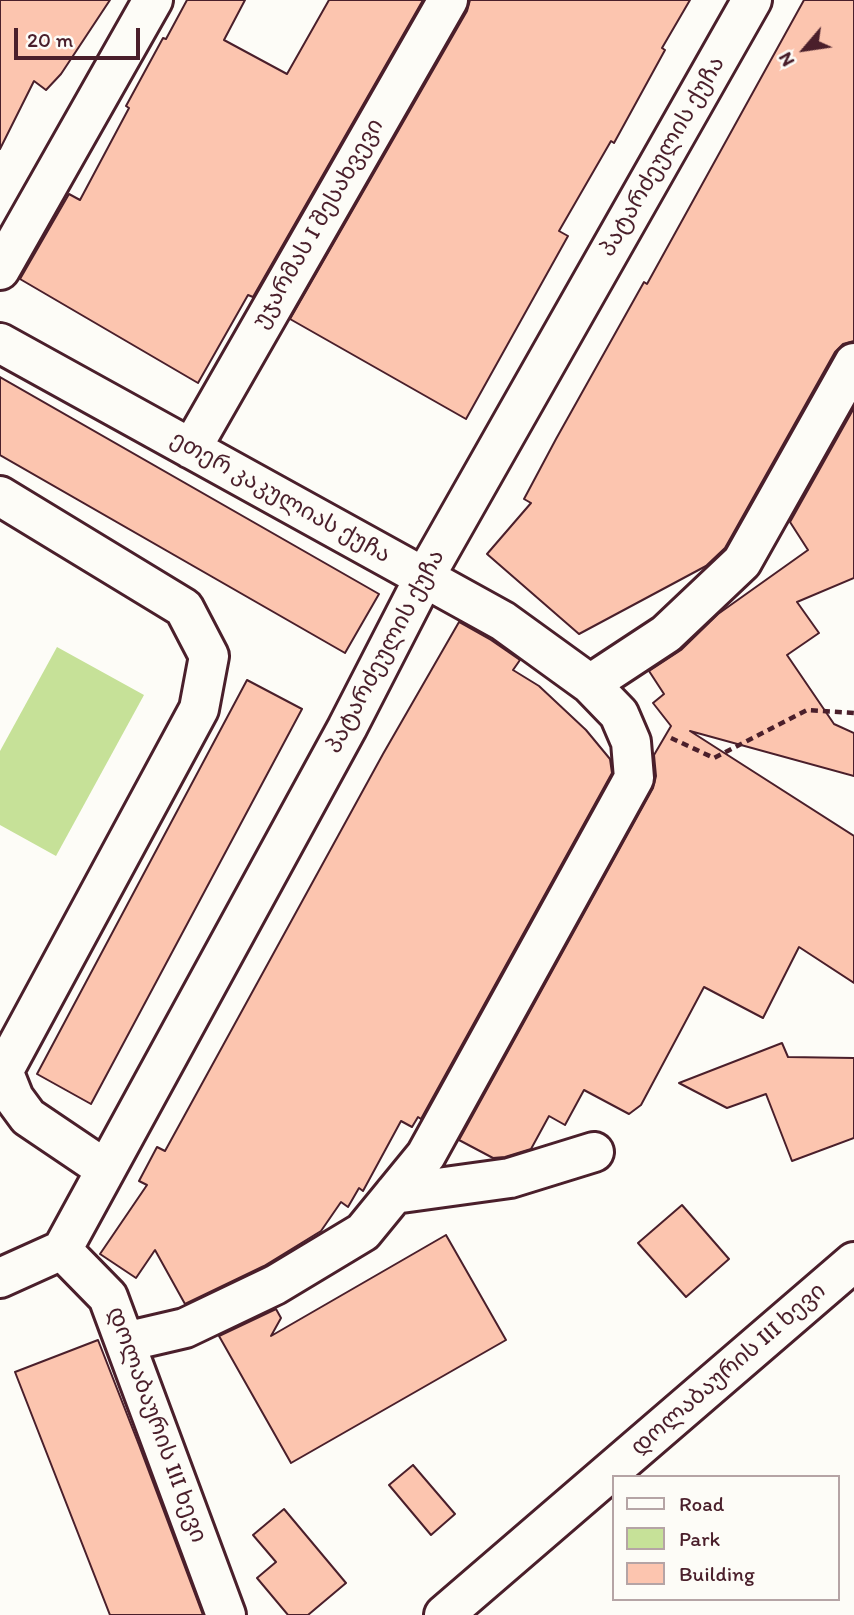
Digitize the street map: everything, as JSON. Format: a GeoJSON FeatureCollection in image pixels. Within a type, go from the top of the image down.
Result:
{"type":"FeatureCollection","features":[{"type":"Feature","properties":{"kind":"street"},"geometry":{"type":"LineString","coordinates":[[0,270],[153,0]]}},
{"type":"Feature","properties":{"kind":"street","name":"უჯარმას I შესახვევი"},"geometry":{"type":"LineString","coordinates":[[191,449],[448,0]]}},
{"type":"Feature","properties":{"kind":"street","name":"პატარძეულის ქუჩა"},"geometry":{"type":"LineString","coordinates":[[62,1250],[346,728],[424,578],[752,0]]}},
{"type":"Feature","properties":{"kind":"street","name":"ეთერ კაკულიას ქუჩა"},"geometry":{"type":"LineString","coordinates":[[0,342],[503,621],[590,684],[619,713]]}},
{"type":"Feature","properties":{"kind":"street"},"geometry":{"type":"LineString","coordinates":[[590,684],[666,634],[743,562],[854,363]]}},
{"type":"Feature","properties":{"kind":"street"},"geometry":{"type":"LineString","coordinates":[[0,496],[184,608],[209,656],[199,709],[2,1067],[14,1098],[27,1117],[106,1168]]}},
{"type":"Feature","properties":{"kind":"street"},"geometry":{"type":"LineString","coordinates":[[125,1342],[185,1328],[275,1284],[363,1232],[426,1155],[634,778],[631,742],[619,713]]}},
{"type":"Feature","properties":{"kind":"street"},"geometry":{"type":"LineString","coordinates":[[394,1195],[510,1178],[594,1152]]}},
{"type":"Feature","properties":{"kind":"street"},"geometry":{"type":"LineString","coordinates":[[0,1278],[62,1250]]}},
{"type":"Feature","properties":{"kind":"street","name":"დოლაბაურის III ხევი"},"geometry":{"type":"LineString","coordinates":[[62,1250],[108,1297],[226,1615]]}},
{"type":"Feature","properties":{"kind":"street","name":"დოლაბაურის III ხევი"},"geometry":{"type":"LineString","coordinates":[[444,1615],[854,1262]]}},
{"type":"Feature","properties":{"kind":"path"},"geometry":{"type":"LineString","coordinates":[[619,713],[714,758],[807,710],[854,713]]}},
{"type":"Feature","properties":{"kind":"green space"},"geometry":{"type":"Polygon","coordinates":[[[57,647],[144,695],[56,856],[0,825],[0,751],[57,647]]]}},
{"type":"Feature","properties":{"kind":"building"},"geometry":{"type":"Polygon","coordinates":[[[0,0],[110,0],[61,74],[46,90],[34,81],[0,149],[0,0]]]}},
{"type":"Feature","properties":{"kind":"building"},"geometry":{"type":"Polygon","coordinates":[[[187,0],[245,0],[224,40],[287,74],[329,0],[423,0],[253,297],[248,295],[198,383],[20,279],[69,194],[80,200],[129,108],[126,106],[187,0]]]}},
{"type":"Feature","properties":{"kind":"building"},"geometry":{"type":"Polygon","coordinates":[[[470,0],[690,0],[662,48],[665,50],[614,143],[611,141],[559,231],[568,236],[466,419],[290,319],[467,11],[470,0]]]}},
{"type":"Feature","properties":{"kind":"building"},"geometry":{"type":"Polygon","coordinates":[[[804,0],[854,0],[854,341],[843,344],[835,352],[725,548],[706,566],[579,634],[487,554],[531,503],[524,499],[556,439],[644,282],[647,284],[804,0]]]}},
{"type":"Feature","properties":{"kind":"building"},"geometry":{"type":"Polygon","coordinates":[[[0,377],[379,594],[345,653],[0,455],[0,377]]]}},
{"type":"Feature","properties":{"kind":"building"},"geometry":{"type":"Polygon","coordinates":[[[854,408],[854,578],[797,602],[819,633],[787,655],[834,724],[854,733],[854,776],[690,731],[854,836],[854,983],[799,947],[763,1018],[704,987],[641,1105],[629,1114],[584,1090],[565,1125],[549,1116],[531,1149],[493,1158],[459,1140],[653,788],[656,776],[654,755],[671,726],[653,703],[664,694],[649,671],[681,650],[718,614],[808,550],[790,522],[854,408]]]}},
{"type":"Feature","properties":{"kind":"building"},"geometry":{"type":"Polygon","coordinates":[[[459,622],[520,660],[513,670],[539,686],[586,730],[610,759],[612,773],[421,1119],[418,1117],[412,1127],[401,1121],[363,1191],[359,1188],[348,1207],[341,1202],[321,1231],[264,1266],[185,1304],[155,1250],[136,1278],[100,1254],[147,1185],[139,1181],[157,1147],[165,1151],[383,754],[459,622]]]}},
{"type":"Feature","properties":{"kind":"building"},"geometry":{"type":"Polygon","coordinates":[[[247,680],[302,709],[91,1104],[37,1074],[247,680]]]}},
{"type":"Feature","properties":{"kind":"building"},"geometry":{"type":"Polygon","coordinates":[[[782,1043],[788,1057],[854,1058],[854,1138],[792,1161],[766,1094],[727,1108],[679,1083],[782,1043]]]}},
{"type":"Feature","properties":{"kind":"building"},"geometry":{"type":"Polygon","coordinates":[[[682,1205],[729,1259],[686,1297],[638,1243],[682,1205]]]}},
{"type":"Feature","properties":{"kind":"building"},"geometry":{"type":"Polygon","coordinates":[[[446,1235],[506,1340],[291,1463],[219,1336],[276,1309],[281,1318],[271,1336],[446,1235]]]}},
{"type":"Feature","properties":{"kind":"building"},"geometry":{"type":"Polygon","coordinates":[[[98,1340],[203,1615],[110,1615],[15,1372],[98,1340]]]}},
{"type":"Feature","properties":{"kind":"building"},"geometry":{"type":"Polygon","coordinates":[[[413,1465],[455,1514],[431,1535],[389,1485],[413,1465]]]}},
{"type":"Feature","properties":{"kind":"building"},"geometry":{"type":"Polygon","coordinates":[[[284,1509],[346,1583],[308,1615],[288,1615],[257,1578],[276,1562],[253,1535],[284,1509]]]}}]}
